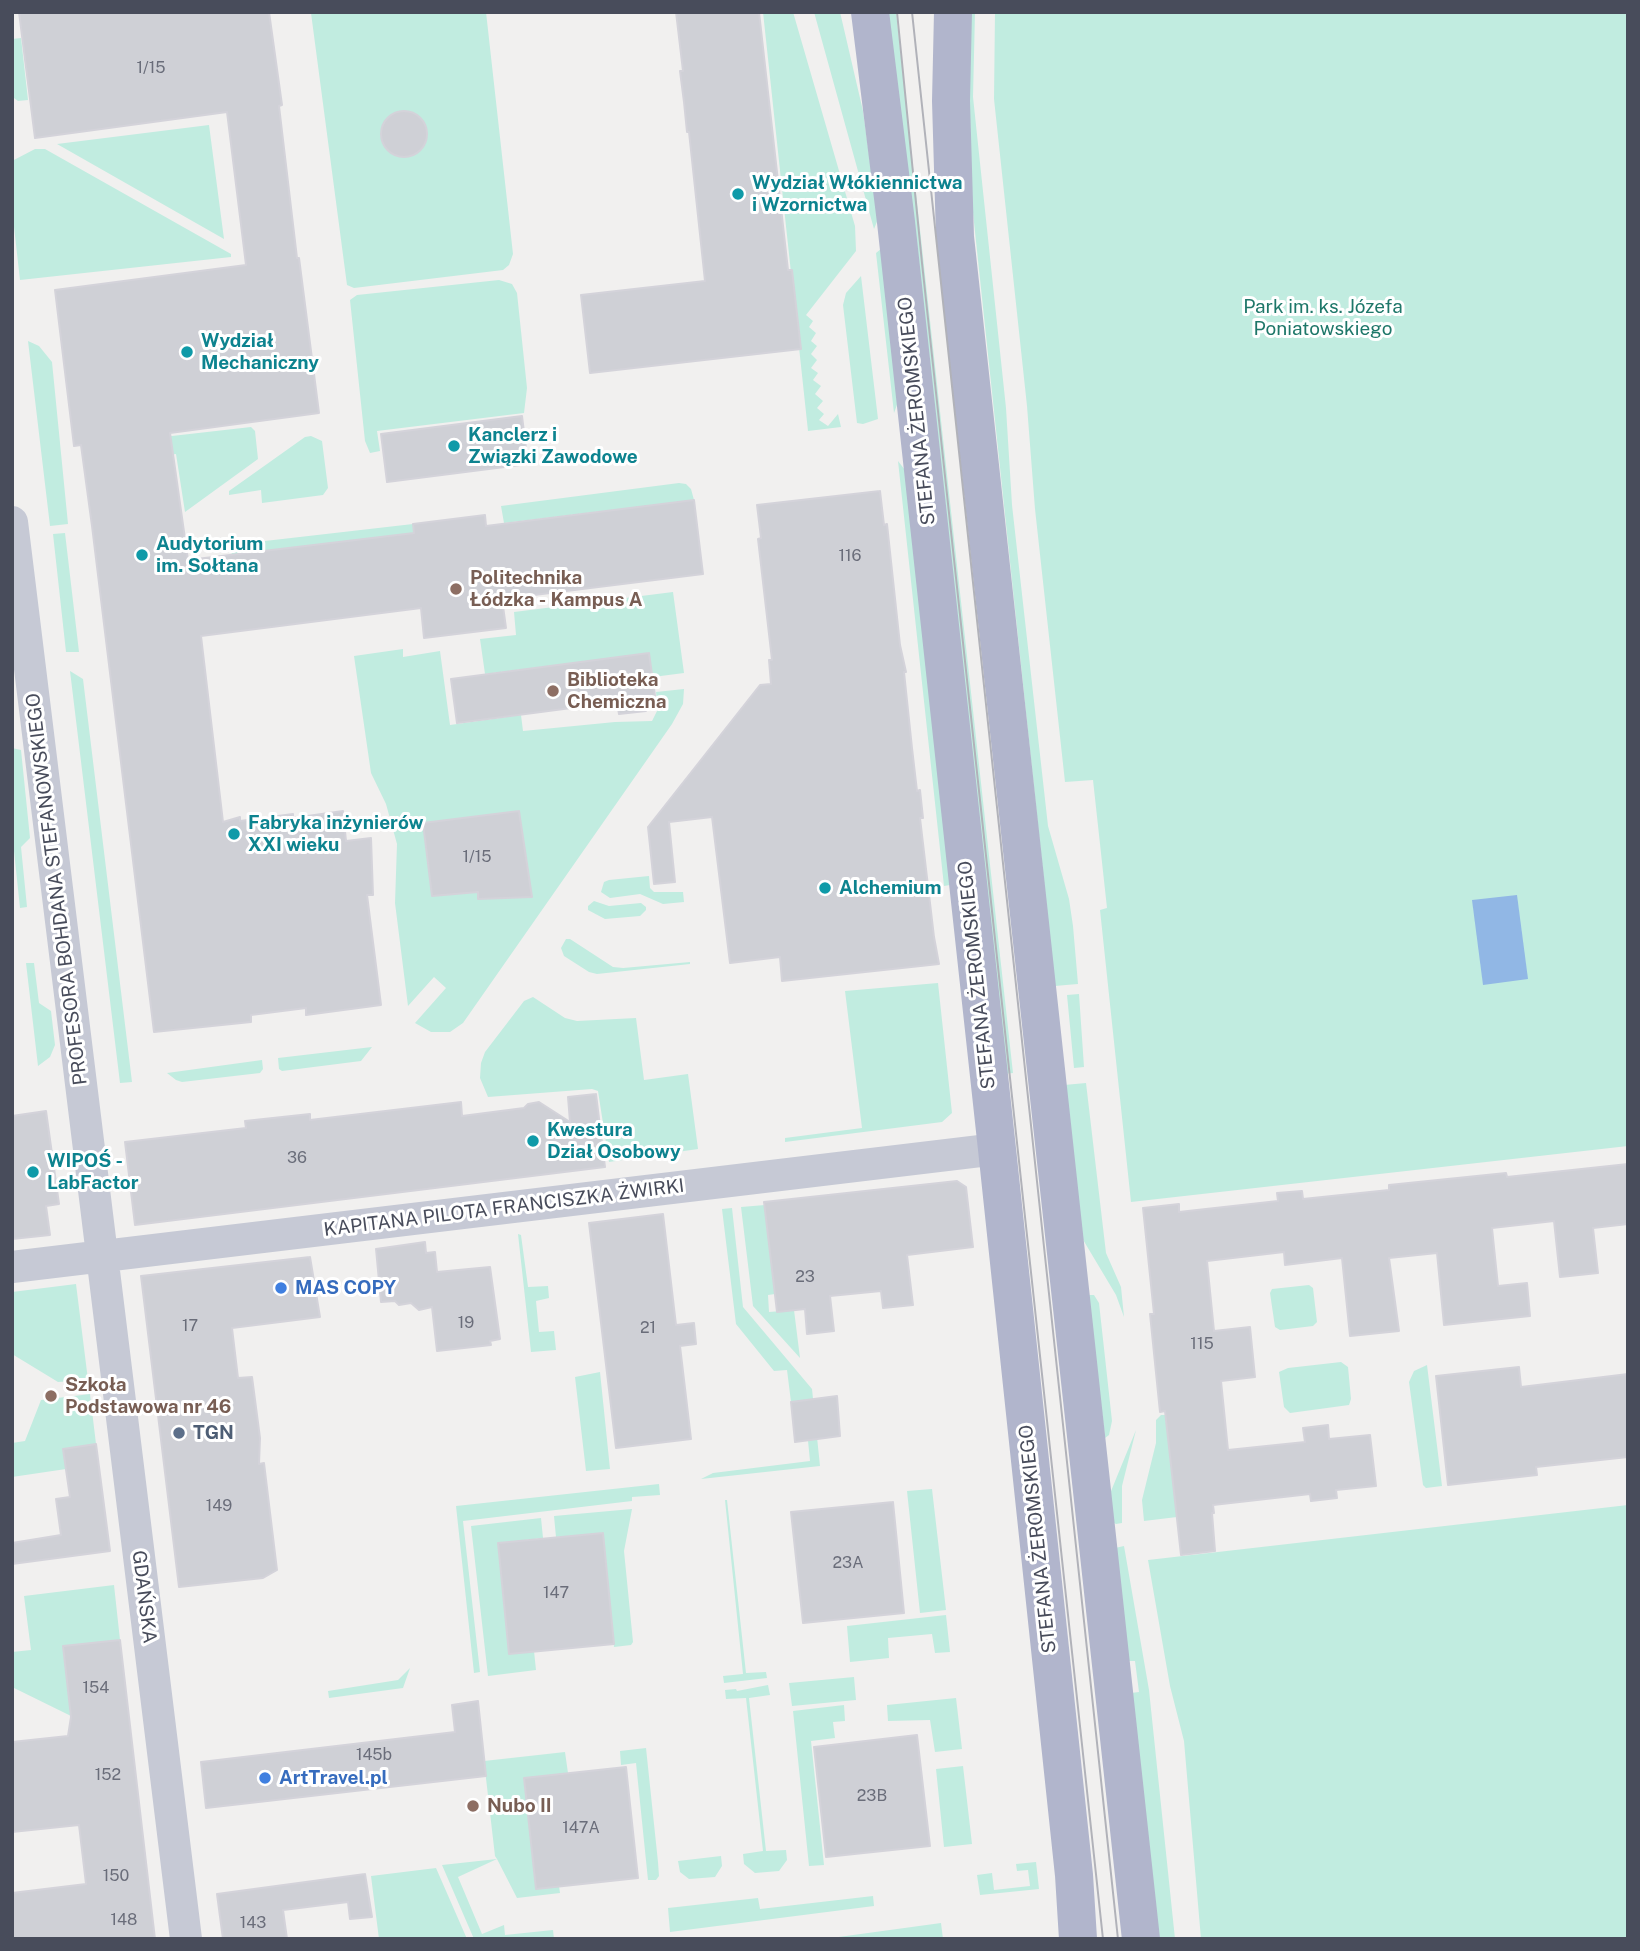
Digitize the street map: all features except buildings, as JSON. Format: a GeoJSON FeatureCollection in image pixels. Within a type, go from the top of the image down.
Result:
{"type":"FeatureCollection","features":[{"type":"Feature","properties":{"kind":"main road","name":"STEFANA ŻEROMSKIEGO"},"geometry":{"type":"LineString","coordinates":[[870,12],[896,222],[997,1149],[1074,1875],[1078,1939]]}},
{"type":"Feature","properties":{"kind":"main road"},"geometry":{"type":"LineString","coordinates":[[953,12],[951,101],[956,237],[1141,1939]]}},
{"type":"Feature","properties":{"kind":"street","name":"PROFESORA BOHDANA STEFANOWSKIEGO"},"geometry":{"type":"LineString","coordinates":[[12,522],[102,1256]]}},
{"type":"Feature","properties":{"kind":"street","name":"KAPITANA PILOTA FRANCISZKA ŻWIRKI"},"geometry":{"type":"LineString","coordinates":[[12,1267],[997,1149]]}},
{"type":"Feature","properties":{"kind":"street","name":"GDAŃSKA"},"geometry":{"type":"LineString","coordinates":[[102,1256],[186,1939]]}},
{"type":"Feature","properties":{"kind":"green space"},"geometry":{"type":"Polygon","coordinates":[[[312,12],[486,12],[513,254],[509,265],[503,270],[354,288],[347,285],[312,12]]]}},
{"type":"Feature","properties":{"kind":"green space"},"geometry":{"type":"Polygon","coordinates":[[[763,12],[793,12],[855,226],[856,251],[806,315],[813,321],[809,327],[816,333],[811,341],[817,346],[811,354],[817,360],[811,368],[818,373],[813,380],[821,386],[815,394],[823,401],[817,408],[824,414],[819,420],[828,426],[838,414],[841,427],[808,431],[763,12]]]}},
{"type":"Feature","properties":{"kind":"green space"},"geometry":{"type":"Polygon","coordinates":[[[814,12],[840,12],[863,111],[878,219],[874,229],[814,12]]]}},
{"type":"Feature","properties":{"kind":"green space"},"geometry":{"type":"Polygon","coordinates":[[[885,12],[896,12],[1013,1073],[1003,1074],[885,12]]]}},
{"type":"Feature","properties":{"kind":"green space"},"geometry":{"type":"Polygon","coordinates":[[[971,12],[975,12],[973,97],[1006,408],[1012,505],[1048,826],[1069,899],[1078,984],[1055,986],[971,194],[971,12]]]}},
{"type":"Feature","properties":{"kind":"green space","name":"Park im. ks. Józefa Poniatowskiego"},"geometry":{"type":"Polygon","coordinates":[[[995,12],[1628,12],[1628,1146],[1131,1202],[1100,910],[1107,908],[1093,780],[1065,782],[994,99],[995,12]]]}},
{"type":"Feature","properties":{"kind":"green space"},"geometry":{"type":"Polygon","coordinates":[[[21,38],[28,100],[18,101],[14,98],[12,79],[12,39],[21,38]]]}},
{"type":"Feature","properties":{"kind":"green space"},"geometry":{"type":"Polygon","coordinates":[[[209,125],[224,239],[57,144],[209,125]]]}},
{"type":"Feature","properties":{"kind":"green space"},"geometry":{"type":"Polygon","coordinates":[[[35,149],[45,149],[231,254],[231,257],[20,280],[12,209],[12,161],[35,149]]]}},
{"type":"Feature","properties":{"kind":"green space"},"geometry":{"type":"Polygon","coordinates":[[[882,248],[898,402],[894,413],[876,253],[882,248]]]}},
{"type":"Feature","properties":{"kind":"green space"},"geometry":{"type":"Polygon","coordinates":[[[861,276],[878,419],[863,424],[857,423],[843,305],[846,293],[861,276]]]}},
{"type":"Feature","properties":{"kind":"green space"},"geometry":{"type":"Polygon","coordinates":[[[499,280],[512,284],[517,293],[527,388],[524,413],[377,431],[380,451],[370,453],[365,441],[350,300],[357,295],[499,280]]]}},
{"type":"Feature","properties":{"kind":"green space"},"geometry":{"type":"Polygon","coordinates":[[[28,341],[39,346],[52,362],[68,524],[50,526],[28,341]]]}},
{"type":"Feature","properties":{"kind":"green space"},"geometry":{"type":"Polygon","coordinates":[[[251,427],[255,431],[258,459],[185,512],[176,454],[131,460],[128,441],[251,427]]]}},
{"type":"Feature","properties":{"kind":"green space"},"geometry":{"type":"Polygon","coordinates":[[[311,436],[322,441],[328,488],[323,495],[262,503],[261,490],[229,495],[229,491],[305,437],[311,436]]]}},
{"type":"Feature","properties":{"kind":"green space"},"geometry":{"type":"Polygon","coordinates":[[[898,461],[905,470],[950,885],[944,886],[898,461]]]}},
{"type":"Feature","properties":{"kind":"green space"},"geometry":{"type":"Polygon","coordinates":[[[686,484],[691,489],[694,500],[504,523],[501,506],[686,484]]]}},
{"type":"Feature","properties":{"kind":"green space"},"geometry":{"type":"Polygon","coordinates":[[[413,524],[414,533],[232,555],[230,545],[413,524]]]}},
{"type":"Feature","properties":{"kind":"green space"},"geometry":{"type":"Polygon","coordinates":[[[65,533],[79,652],[66,652],[53,534],[65,533]]]}},
{"type":"Feature","properties":{"kind":"green space"},"geometry":{"type":"Polygon","coordinates":[[[673,592],[684,673],[653,677],[649,653],[485,674],[480,639],[516,635],[514,612],[673,592]]]}},
{"type":"Feature","properties":{"kind":"green space"},"geometry":{"type":"Polygon","coordinates":[[[403,649],[403,657],[440,651],[450,725],[521,715],[523,731],[652,721],[658,709],[656,692],[684,689],[683,704],[672,724],[463,1023],[450,1032],[431,1032],[415,1023],[446,988],[434,977],[408,1006],[395,903],[397,844],[386,804],[371,773],[354,656],[403,649]]]}},
{"type":"Feature","properties":{"kind":"green space"},"geometry":{"type":"Polygon","coordinates":[[[70,671],[83,679],[132,1082],[120,1083],[70,671]]]}},
{"type":"Feature","properties":{"kind":"green space"},"geometry":{"type":"Polygon","coordinates":[[[12,748],[21,750],[30,838],[21,847],[27,907],[20,908],[12,832],[12,748]]]}},
{"type":"Feature","properties":{"kind":"green space"},"geometry":{"type":"Polygon","coordinates":[[[649,876],[650,888],[654,892],[683,892],[684,902],[663,904],[640,894],[610,898],[601,892],[604,882],[609,880],[649,876]]]}},
{"type":"Feature","properties":{"kind":"green space"},"geometry":{"type":"Polygon","coordinates":[[[594,901],[609,906],[641,903],[646,910],[640,916],[605,919],[588,910],[588,906],[594,901]]]}},
{"type":"Feature","properties":{"kind":"green space"},"geometry":{"type":"Polygon","coordinates":[[[566,939],[613,967],[690,964],[597,974],[564,956],[561,948],[566,939]]]}},
{"type":"Feature","properties":{"kind":"green space"},"geometry":{"type":"Polygon","coordinates":[[[26,963],[34,963],[39,1003],[51,1011],[55,1045],[50,1057],[38,1066],[26,963]]]}},
{"type":"Feature","properties":{"kind":"green space"},"geometry":{"type":"Polygon","coordinates":[[[938,983],[952,1113],[942,1122],[785,1142],[785,1138],[862,1128],[845,991],[938,983]]]}},
{"type":"Feature","properties":{"kind":"green space"},"geometry":{"type":"Polygon","coordinates":[[[1079,994],[1084,1067],[1074,1068],[1067,995],[1079,994]]]}},
{"type":"Feature","properties":{"kind":"green space"},"geometry":{"type":"Polygon","coordinates":[[[533,997],[565,1018],[577,1021],[636,1018],[644,1080],[688,1074],[698,1149],[609,1162],[598,1091],[592,1089],[488,1097],[480,1078],[485,1052],[524,1001],[533,997]]]}},
{"type":"Feature","properties":{"kind":"green space"},"geometry":{"type":"Polygon","coordinates":[[[372,1047],[361,1061],[282,1071],[279,1069],[278,1058],[372,1047]]]}},
{"type":"Feature","properties":{"kind":"green space"},"geometry":{"type":"Polygon","coordinates":[[[262,1060],[263,1069],[260,1073],[182,1082],[167,1073],[262,1060]]]}},
{"type":"Feature","properties":{"kind":"green space"},"geometry":{"type":"Polygon","coordinates":[[[1086,1083],[1106,1253],[1121,1287],[1124,1317],[1116,1295],[1082,1238],[1064,1085],[1086,1083]]]}},
{"type":"Feature","properties":{"kind":"green space"},"geometry":{"type":"Polygon","coordinates":[[[765,1205],[775,1294],[768,1295],[769,1312],[794,1310],[800,1358],[753,1306],[741,1207],[765,1205]]]}},
{"type":"Feature","properties":{"kind":"green space"},"geometry":{"type":"Polygon","coordinates":[[[732,1208],[743,1307],[812,1389],[820,1466],[701,1479],[713,1473],[810,1461],[804,1400],[791,1402],[787,1370],[774,1371],[736,1324],[722,1209],[732,1208]]]}},
{"type":"Feature","properties":{"kind":"green space"},"geometry":{"type":"Polygon","coordinates":[[[518,1234],[521,1235],[528,1287],[548,1286],[549,1298],[536,1301],[539,1332],[554,1331],[556,1350],[531,1352],[518,1234]]]}},
{"type":"Feature","properties":{"kind":"green space"},"geometry":{"type":"Polygon","coordinates":[[[76,1284],[88,1380],[58,1382],[12,1354],[12,1292],[76,1284]]]}},
{"type":"Feature","properties":{"kind":"green space"},"geometry":{"type":"Polygon","coordinates":[[[1309,1285],[1313,1288],[1317,1322],[1313,1326],[1280,1330],[1275,1327],[1270,1293],[1272,1289],[1309,1285]]]}},
{"type":"Feature","properties":{"kind":"green space"},"geometry":{"type":"Polygon","coordinates":[[[1088,1295],[1094,1295],[1099,1303],[1112,1421],[1109,1435],[1105,1438],[1088,1295]]]}},
{"type":"Feature","properties":{"kind":"green space"},"geometry":{"type":"Polygon","coordinates":[[[1341,1362],[1348,1367],[1351,1399],[1349,1405],[1290,1413],[1284,1407],[1279,1372],[1288,1368],[1341,1362]]]}},
{"type":"Feature","properties":{"kind":"green space"},"geometry":{"type":"Polygon","coordinates":[[[1427,1365],[1442,1486],[1426,1488],[1423,1485],[1409,1382],[1414,1371],[1427,1365]]]}},
{"type":"Feature","properties":{"kind":"green space"},"geometry":{"type":"Polygon","coordinates":[[[600,1372],[610,1469],[586,1471],[575,1377],[600,1372]]]}},
{"type":"Feature","properties":{"kind":"green space"},"geometry":{"type":"Polygon","coordinates":[[[90,1394],[96,1444],[63,1449],[66,1469],[12,1477],[12,1443],[25,1441],[41,1400],[90,1394]]]}},
{"type":"Feature","properties":{"kind":"green space"},"geometry":{"type":"Polygon","coordinates":[[[1165,1415],[1177,1517],[1144,1521],[1142,1500],[1156,1443],[1156,1420],[1165,1415]]]}},
{"type":"Feature","properties":{"kind":"green space"},"geometry":{"type":"Polygon","coordinates":[[[1136,1430],[1122,1486],[1122,1523],[1116,1524],[1112,1522],[1109,1496],[1136,1430]]]}},
{"type":"Feature","properties":{"kind":"green space"},"geometry":{"type":"Polygon","coordinates":[[[659,1484],[660,1495],[632,1497],[632,1501],[463,1521],[480,1672],[474,1673],[456,1506],[659,1484]]]}},
{"type":"Feature","properties":{"kind":"green space"},"geometry":{"type":"Polygon","coordinates":[[[932,1489],[946,1610],[920,1613],[907,1491],[932,1489]]]}},
{"type":"Feature","properties":{"kind":"green space"},"geometry":{"type":"Polygon","coordinates":[[[725,1500],[746,1673],[766,1672],[767,1678],[724,1683],[723,1676],[743,1674],[725,1500]]]}},
{"type":"Feature","properties":{"kind":"green space"},"geometry":{"type":"Polygon","coordinates":[[[1628,1505],[1628,1939],[1201,1939],[1184,1741],[1170,1686],[1148,1560],[1628,1505]]]}},
{"type":"Feature","properties":{"kind":"green space"},"geometry":{"type":"Polygon","coordinates":[[[632,1509],[624,1551],[633,1642],[631,1645],[614,1647],[603,1533],[556,1537],[554,1516],[632,1509]]]}},
{"type":"Feature","properties":{"kind":"green space"},"geometry":{"type":"Polygon","coordinates":[[[541,1518],[543,1538],[498,1543],[534,1651],[536,1670],[488,1676],[471,1526],[541,1518]]]}},
{"type":"Feature","properties":{"kind":"green space"},"geometry":{"type":"Polygon","coordinates":[[[1124,1546],[1149,1690],[1175,1939],[1157,1939],[1131,1693],[1139,1692],[1135,1661],[1127,1661],[1115,1548],[1124,1546]]]}},
{"type":"Feature","properties":{"kind":"green space"},"geometry":{"type":"Polygon","coordinates":[[[114,1585],[120,1640],[63,1646],[71,1716],[12,1687],[12,1652],[31,1650],[24,1596],[114,1585]]]}},
{"type":"Feature","properties":{"kind":"green space"},"geometry":{"type":"Polygon","coordinates":[[[946,1615],[950,1652],[935,1653],[932,1634],[888,1638],[889,1658],[850,1662],[847,1626],[946,1615]]]}},
{"type":"Feature","properties":{"kind":"green space"},"geometry":{"type":"Polygon","coordinates":[[[410,1668],[403,1688],[329,1698],[328,1691],[398,1680],[410,1668]]]}},
{"type":"Feature","properties":{"kind":"green space"},"geometry":{"type":"Polygon","coordinates":[[[854,1677],[856,1700],[792,1706],[789,1683],[854,1677]]]}},
{"type":"Feature","properties":{"kind":"green space"},"geometry":{"type":"Polygon","coordinates":[[[768,1685],[770,1695],[749,1698],[766,1851],[786,1850],[787,1860],[779,1871],[755,1873],[744,1864],[743,1854],[763,1851],[746,1698],[726,1699],[725,1690],[737,1691],[768,1685]]]}},
{"type":"Feature","properties":{"kind":"green space"},"geometry":{"type":"Polygon","coordinates":[[[956,1698],[962,1749],[935,1752],[930,1720],[888,1721],[887,1705],[956,1698]]]}},
{"type":"Feature","properties":{"kind":"green space"},"geometry":{"type":"Polygon","coordinates":[[[844,1705],[845,1721],[833,1722],[835,1738],[811,1741],[824,1865],[809,1866],[793,1711],[844,1705]]]}},
{"type":"Feature","properties":{"kind":"green space"},"geometry":{"type":"Polygon","coordinates":[[[646,1748],[658,1862],[659,1876],[656,1880],[648,1880],[636,1763],[621,1765],[620,1751],[646,1748]]]}},
{"type":"Feature","properties":{"kind":"green space"},"geometry":{"type":"Polygon","coordinates":[[[565,1752],[568,1773],[524,1779],[536,1888],[559,1886],[560,1893],[517,1898],[495,1856],[484,1761],[565,1752]]]}},
{"type":"Feature","properties":{"kind":"green space"},"geometry":{"type":"Polygon","coordinates":[[[963,1766],[972,1844],[944,1847],[936,1769],[963,1766]]]}},
{"type":"Feature","properties":{"kind":"green space"},"geometry":{"type":"Polygon","coordinates":[[[721,1856],[722,1866],[715,1877],[689,1879],[680,1872],[678,1861],[721,1856]]]}},
{"type":"Feature","properties":{"kind":"green space"},"geometry":{"type":"Polygon","coordinates":[[[497,1859],[458,1877],[482,1934],[504,1925],[505,1935],[553,1930],[554,1939],[474,1939],[442,1865],[497,1859]]]}},
{"type":"Feature","properties":{"kind":"green space"},"geometry":{"type":"Polygon","coordinates":[[[1036,1862],[1039,1889],[980,1895],[977,1875],[992,1873],[994,1890],[1030,1886],[1028,1870],[1017,1871],[1016,1864],[1036,1862]]]}},
{"type":"Feature","properties":{"kind":"green space"},"geometry":{"type":"Polygon","coordinates":[[[436,1868],[467,1939],[379,1939],[371,1876],[436,1868]]]}},
{"type":"Feature","properties":{"kind":"green space"},"geometry":{"type":"Polygon","coordinates":[[[873,1896],[874,1906],[670,1932],[668,1908],[758,1898],[760,1909],[873,1896]]]}},
{"type":"Feature","properties":{"kind":"green space"},"geometry":{"type":"Polygon","coordinates":[[[941,1923],[943,1939],[824,1939],[941,1923]]]}},
{"type":"Feature","properties":{"kind":"water"},"geometry":{"type":"Polygon","coordinates":[[[1517,895],[1528,979],[1483,985],[1472,900],[1517,895]]]}},
{"type":"Feature","properties":{"kind":"tram line"},"geometry":{"type":"LineString","coordinates":[[897,12],[1103,1939]]}},
{"type":"Feature","properties":{"kind":"tram line"},"geometry":{"type":"LineString","coordinates":[[912,12],[1118,1939]]}},
{"type":"Feature","properties":{"kind":"place","name":"Wydział Włókiennictwa i Wzornictwa"},"geometry":{"type":"Point","coordinates":[738,194]}},
{"type":"Feature","properties":{"kind":"place","name":"Wydział Mechaniczny"},"geometry":{"type":"Point","coordinates":[187,352]}},
{"type":"Feature","properties":{"kind":"place","name":"Kanclerz i Związki Zawodowe"},"geometry":{"type":"Point","coordinates":[454,446]}},
{"type":"Feature","properties":{"kind":"place","name":"Audytorium im. Sołtana"},"geometry":{"type":"Point","coordinates":[142,555]}},
{"type":"Feature","properties":{"kind":"place","name":"Politechnika Łódzka - Kampus A"},"geometry":{"type":"Point","coordinates":[456,589]}},
{"type":"Feature","properties":{"kind":"place","name":"Biblioteka Chemiczna"},"geometry":{"type":"Point","coordinates":[553,691]}},
{"type":"Feature","properties":{"kind":"place","name":"Fabryka inżynierów XXI wieku"},"geometry":{"type":"Point","coordinates":[234,834]}},
{"type":"Feature","properties":{"kind":"place","name":"Alchemium"},"geometry":{"type":"Point","coordinates":[825,888]}},
{"type":"Feature","properties":{"kind":"place","name":"Kwestura Dział Osobowy"},"geometry":{"type":"Point","coordinates":[533,1141]}},
{"type":"Feature","properties":{"kind":"place","name":"WIPOŚ - LabFactor"},"geometry":{"type":"Point","coordinates":[33,1172]}},
{"type":"Feature","properties":{"kind":"place","name":"MAS COPY"},"geometry":{"type":"Point","coordinates":[281,1288]}},
{"type":"Feature","properties":{"kind":"place","name":"Szkoła Podstawowa nr 46"},"geometry":{"type":"Point","coordinates":[51,1396]}},
{"type":"Feature","properties":{"kind":"place","name":"TGN"},"geometry":{"type":"Point","coordinates":[179,1433]}},
{"type":"Feature","properties":{"kind":"place","name":"ArtTravel.pl"},"geometry":{"type":"Point","coordinates":[265,1778]}},
{"type":"Feature","properties":{"kind":"place","name":"Nubo II"},"geometry":{"type":"Point","coordinates":[473,1806]}}]}
